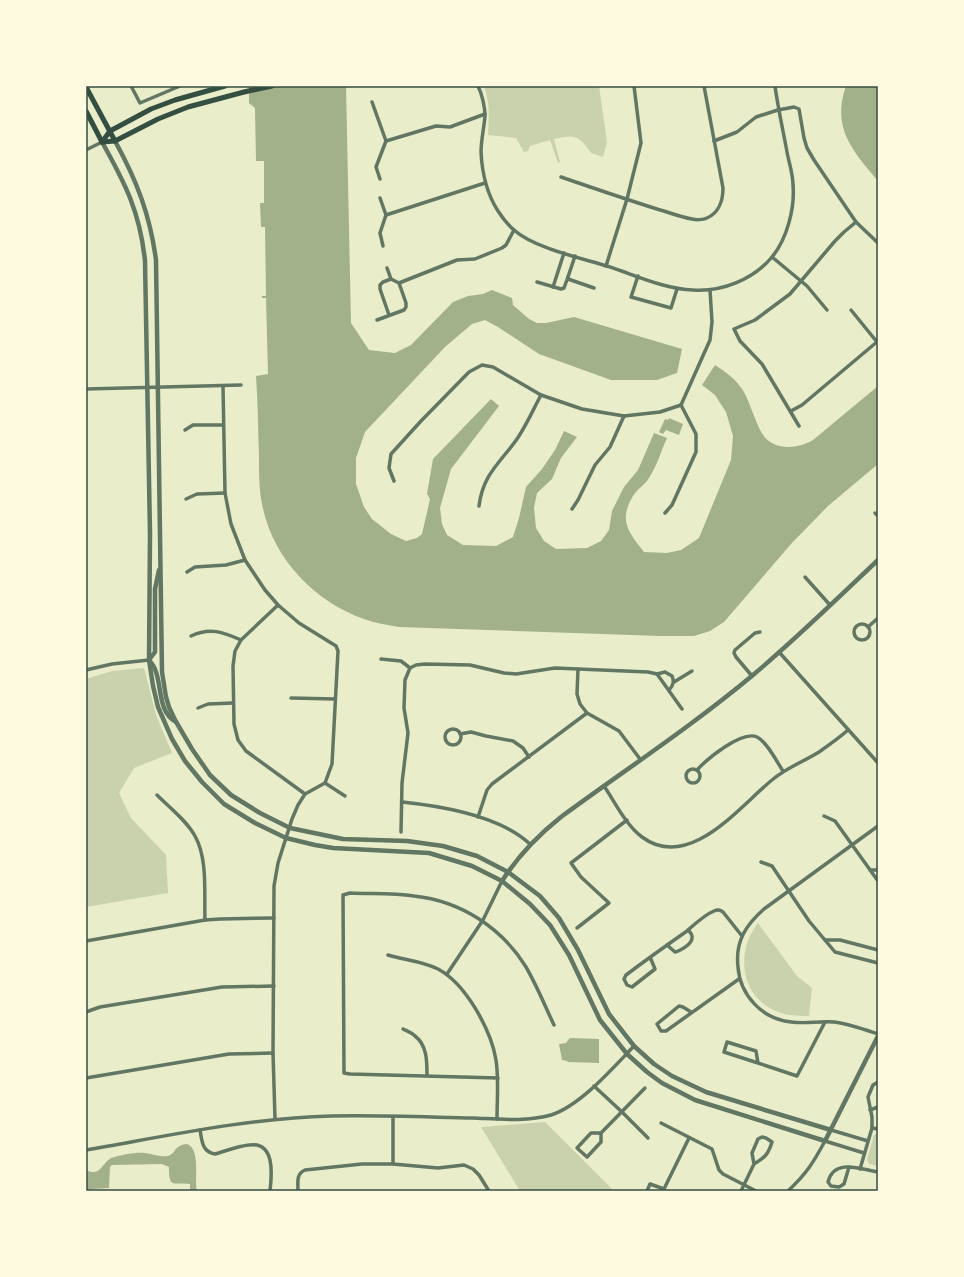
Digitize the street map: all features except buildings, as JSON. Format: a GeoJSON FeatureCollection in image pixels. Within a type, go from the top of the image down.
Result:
{"type":"FeatureCollection","features":[{"type":"Feature","properties":{"kind":"main road"},"geometry":{"type":"LineString","coordinates":[[102,142],[110,131],[151,109],[175,100],[225,86]]}},
{"type":"Feature","properties":{"kind":"main road"},"geometry":{"type":"LineString","coordinates":[[102,142],[115,141],[158,119],[188,107],[272,86]]}},
{"type":"Feature","properties":{"kind":"main road"},"geometry":{"type":"LineString","coordinates":[[86,87],[115,141]]}},
{"type":"Feature","properties":{"kind":"main road"},"geometry":{"type":"LineString","coordinates":[[86,111],[102,142]]}},
{"type":"Feature","properties":{"kind":"street"},"geometry":{"type":"LineString","coordinates":[[131,86],[140,103],[180,86]]}},
{"type":"Feature","properties":{"kind":"street"},"geometry":{"type":"LineString","coordinates":[[478,86],[485,114],[481,152],[486,183],[498,210],[514,230],[541,245],[677,289],[710,290],[728,286],[745,278],[772,257],[782,240],[789,223],[794,196],[794,184],[778,110],[775,86]]}},
{"type":"Feature","properties":{"kind":"street"},"geometry":{"type":"LineString","coordinates":[[606,266],[628,200],[641,142],[634,86]]}},
{"type":"Feature","properties":{"kind":"street"},"geometry":{"type":"LineString","coordinates":[[562,176],[628,200],[692,220],[707,218],[713,215],[721,204],[723,193],[704,86]]}},
{"type":"Feature","properties":{"kind":"street"},"geometry":{"type":"LineString","coordinates":[[372,102],[386,141],[376,167],[380,179]]}},
{"type":"Feature","properties":{"kind":"street"},"geometry":{"type":"LineString","coordinates":[[714,141],[737,132],[756,117],[794,107],[799,109],[807,148],[814,160],[856,222],[878,242]]}},
{"type":"Feature","properties":{"kind":"street"},"geometry":{"type":"LineString","coordinates":[[386,141],[436,126],[450,127],[485,114]]}},
{"type":"Feature","properties":{"kind":"street"},"geometry":{"type":"LineString","coordinates":[[115,141],[137,184],[149,218],[156,260],[162,672],[169,708],[192,749],[210,775],[231,795],[260,813],[290,828],[343,839],[424,842],[477,856],[508,872],[540,896],[559,918],[578,950],[609,1014],[634,1046],[654,1064],[697,1089],[868,1141]]}},
{"type":"Feature","properties":{"kind":"street"},"geometry":{"type":"LineString","coordinates":[[86,150],[102,142],[128,191],[138,220],[143,242],[145,260],[150,534],[150,660],[153,686],[158,707],[172,739],[185,761],[202,782],[224,804],[255,823],[286,838],[315,846],[333,848],[429,853],[472,866],[502,881],[530,904],[550,925],[569,955],[600,1020],[627,1054],[647,1072],[662,1083],[709,1105],[864,1153]]}},
{"type":"Feature","properties":{"kind":"street"},"geometry":{"type":"LineString","coordinates":[[386,215],[486,183]]}},
{"type":"Feature","properties":{"kind":"street"},"geometry":{"type":"LineString","coordinates":[[380,198],[386,215],[380,233],[382,246]]}},
{"type":"Feature","properties":{"kind":"street"},"geometry":{"type":"LineString","coordinates":[[799,426],[762,364],[740,341],[734,329],[756,320],[790,294],[835,241],[856,222]]}},
{"type":"Feature","properties":{"kind":"street"},"geometry":{"type":"LineString","coordinates":[[399,283],[457,260],[475,258],[502,248],[506,245],[514,230]]}},
{"type":"Feature","properties":{"kind":"street"},"geometry":{"type":"LineString","coordinates":[[553,287],[564,253]]}},
{"type":"Feature","properties":{"kind":"street"},"geometry":{"type":"LineString","coordinates":[[537,282],[561,289],[564,288],[575,256]]}},
{"type":"Feature","properties":{"kind":"street"},"geometry":{"type":"LineString","coordinates":[[772,257],[807,286],[827,310]]}},
{"type":"Feature","properties":{"kind":"street"},"geometry":{"type":"LineString","coordinates":[[377,320],[404,310],[406,307],[399,283],[391,279],[387,268]]}},
{"type":"Feature","properties":{"kind":"street"},"geometry":{"type":"LineString","coordinates":[[638,276],[631,296],[671,308],[677,289]]}},
{"type":"Feature","properties":{"kind":"street"},"geometry":{"type":"LineString","coordinates":[[568,277],[572,281],[594,288]]}},
{"type":"Feature","properties":{"kind":"street"},"geometry":{"type":"LineString","coordinates":[[389,315],[380,285],[391,279]]}},
{"type":"Feature","properties":{"kind":"street"},"geometry":{"type":"LineString","coordinates":[[394,481],[389,468],[391,454],[469,372],[482,365],[493,367],[541,395],[582,409],[624,416],[660,412],[681,405],[710,340],[712,322],[710,290]]}},
{"type":"Feature","properties":{"kind":"street"},"geometry":{"type":"LineString","coordinates":[[791,411],[802,405],[877,341],[851,310]]}},
{"type":"Feature","properties":{"kind":"street"},"geometry":{"type":"LineString","coordinates":[[86,389],[241,385]]}},
{"type":"Feature","properties":{"kind":"street"},"geometry":{"type":"LineString","coordinates":[[223,386],[225,493],[232,524],[245,560],[265,590],[278,605],[299,623],[336,646],[338,651],[332,764],[325,783],[306,794],[298,805],[286,838],[274,886],[273,1053],[275,1119]]}},
{"type":"Feature","properties":{"kind":"street"},"geometry":{"type":"LineString","coordinates":[[479,506],[481,492],[486,478],[518,438],[541,395]]}},
{"type":"Feature","properties":{"kind":"street"},"geometry":{"type":"LineString","coordinates":[[665,514],[672,505],[696,452],[696,434],[681,405]]}},
{"type":"Feature","properties":{"kind":"street"},"geometry":{"type":"LineString","coordinates":[[572,509],[595,465],[610,447],[624,416]]}},
{"type":"Feature","properties":{"kind":"street"},"geometry":{"type":"LineString","coordinates":[[185,430],[193,425],[223,425]]}},
{"type":"Feature","properties":{"kind":"street"},"geometry":{"type":"LineString","coordinates":[[186,499],[197,494],[225,493]]}},
{"type":"Feature","properties":{"kind":"street"},"geometry":{"type":"LineString","coordinates":[[187,572],[195,567],[226,565],[245,560]]}},
{"type":"Feature","properties":{"kind":"street"},"geometry":{"type":"LineString","coordinates":[[447,974],[483,920],[502,881],[530,844],[540,834],[752,676],[878,560]]}},
{"type":"Feature","properties":{"kind":"street"},"geometry":{"type":"LineString","coordinates":[[150,660],[155,652],[156,589],[161,561]]}},
{"type":"Feature","properties":{"kind":"street"},"geometry":{"type":"LineString","coordinates":[[805,578],[830,605]]}},
{"type":"Feature","properties":{"kind":"street"},"geometry":{"type":"LineString","coordinates":[[278,605],[241,640],[233,659],[235,733],[241,745],[251,755],[306,794]]}},
{"type":"Feature","properties":{"kind":"street"},"geometry":{"type":"LineString","coordinates":[[868,627],[878,618]]}},
{"type":"Feature","properties":{"kind":"street"},"geometry":{"type":"LineString","coordinates":[[862,624],[868,627],[870,632],[868,636],[862,639],[857,637],[855,630],[857,626],[862,624]]}},
{"type":"Feature","properties":{"kind":"street"},"geometry":{"type":"LineString","coordinates":[[191,636],[201,631],[217,631],[241,640]]}},
{"type":"Feature","properties":{"kind":"street"},"geometry":{"type":"LineString","coordinates":[[752,676],[734,653],[735,650],[755,633],[760,632]]}},
{"type":"Feature","properties":{"kind":"street"},"geometry":{"type":"LineString","coordinates":[[779,652],[878,763]]}},
{"type":"Feature","properties":{"kind":"street"},"geometry":{"type":"LineString","coordinates":[[382,659],[401,661],[410,668]]}},
{"type":"Feature","properties":{"kind":"street"},"geometry":{"type":"LineString","coordinates":[[86,670],[112,664],[150,660]]}},
{"type":"Feature","properties":{"kind":"street"},"geometry":{"type":"LineString","coordinates":[[150,660],[157,671],[160,694],[168,716],[176,722]]}},
{"type":"Feature","properties":{"kind":"street"},"geometry":{"type":"LineString","coordinates":[[401,832],[404,766],[408,734],[404,708],[405,680],[410,668],[416,665],[425,664],[470,665],[504,673],[516,674],[555,668],[640,671],[657,674],[668,672],[672,676],[674,682]]}},
{"type":"Feature","properties":{"kind":"street"},"geometry":{"type":"LineString","coordinates":[[578,669],[578,700],[580,704],[587,713],[619,731],[640,759]]}},
{"type":"Feature","properties":{"kind":"street"},"geometry":{"type":"LineString","coordinates":[[669,690],[674,682],[692,671]]}},
{"type":"Feature","properties":{"kind":"street"},"geometry":{"type":"LineString","coordinates":[[657,674],[682,709]]}},
{"type":"Feature","properties":{"kind":"street"},"geometry":{"type":"LineString","coordinates":[[291,698],[335,699]]}},
{"type":"Feature","properties":{"kind":"street"},"geometry":{"type":"LineString","coordinates":[[198,708],[208,704],[233,703]]}},
{"type":"Feature","properties":{"kind":"street"},"geometry":{"type":"LineString","coordinates":[[478,817],[488,790],[492,784],[587,713]]}},
{"type":"Feature","properties":{"kind":"street"},"geometry":{"type":"LineString","coordinates":[[455,729],[460,734],[460,739],[457,744],[450,744],[446,741],[446,733],[449,730],[455,729]]}},
{"type":"Feature","properties":{"kind":"street"},"geometry":{"type":"LineString","coordinates":[[604,786],[627,820],[642,836],[660,846],[680,847],[698,841],[742,809],[763,787],[783,771],[818,752],[848,730]]}},
{"type":"Feature","properties":{"kind":"street"},"geometry":{"type":"LineString","coordinates":[[460,734],[471,732],[513,740],[523,748],[529,757]]}},
{"type":"Feature","properties":{"kind":"street"},"geometry":{"type":"LineString","coordinates":[[697,770],[700,774],[700,779],[696,783],[689,782],[686,778],[687,772],[691,769],[697,770],[730,744],[747,736],[757,737],[763,742],[783,771]]}},
{"type":"Feature","properties":{"kind":"street"},"geometry":{"type":"LineString","coordinates":[[325,783],[346,796]]}},
{"type":"Feature","properties":{"kind":"street"},"geometry":{"type":"LineString","coordinates":[[157,795],[182,820],[194,835],[198,844],[203,865],[204,920]]}},
{"type":"Feature","properties":{"kind":"street"},"geometry":{"type":"LineString","coordinates":[[402,802],[436,806],[478,817],[515,833],[530,844]]}},
{"type":"Feature","properties":{"kind":"street"},"geometry":{"type":"LineString","coordinates":[[824,816],[835,821],[878,881]]}},
{"type":"Feature","properties":{"kind":"street"},"geometry":{"type":"LineString","coordinates":[[577,928],[609,903],[581,877],[571,863],[627,820]]}},
{"type":"Feature","properties":{"kind":"street"},"geometry":{"type":"LineString","coordinates":[[788,1191],[812,1166],[878,1035],[857,1026],[825,1022],[792,1022],[782,1020],[770,1015],[756,1006],[748,997],[739,978],[738,954],[742,936],[748,925],[764,909],[878,826]]}},
{"type":"Feature","properties":{"kind":"street"},"geometry":{"type":"LineString","coordinates":[[761,862],[772,866],[810,921],[834,952],[878,964]]}},
{"type":"Feature","properties":{"kind":"street"},"geometry":{"type":"LineString","coordinates":[[870,870],[878,870]]}},
{"type":"Feature","properties":{"kind":"street"},"geometry":{"type":"LineString","coordinates":[[498,1078],[344,1073],[343,895],[350,893],[415,896],[439,900],[483,920],[516,952],[531,976],[554,1025]]}},
{"type":"Feature","properties":{"kind":"street"},"geometry":{"type":"LineString","coordinates":[[650,957],[654,966],[653,971],[632,987],[627,985],[625,982],[625,976],[650,957],[715,910],[720,910],[727,916],[742,936]]}},
{"type":"Feature","properties":{"kind":"street"},"geometry":{"type":"LineString","coordinates":[[86,941],[204,920],[231,918],[274,918]]}},
{"type":"Feature","properties":{"kind":"street"},"geometry":{"type":"LineString","coordinates":[[667,945],[675,952],[679,951],[690,943],[692,937],[688,930]]}},
{"type":"Feature","properties":{"kind":"street"},"geometry":{"type":"LineString","coordinates":[[825,940],[840,940],[878,950]]}},
{"type":"Feature","properties":{"kind":"street"},"geometry":{"type":"LineString","coordinates":[[388,955],[427,964],[447,974],[473,1004],[492,1045],[496,1058],[498,1078],[497,1118]]}},
{"type":"Feature","properties":{"kind":"street"},"geometry":{"type":"LineString","coordinates":[[691,1012],[683,1006],[678,1006],[657,1024],[661,1031],[666,1032],[691,1012],[739,978]]}},
{"type":"Feature","properties":{"kind":"street"},"geometry":{"type":"LineString","coordinates":[[86,1012],[100,1007],[222,987],[274,986]]}},
{"type":"Feature","properties":{"kind":"street"},"geometry":{"type":"LineString","coordinates":[[758,1063],[756,1051],[727,1042],[724,1052],[798,1076],[825,1022]]}},
{"type":"Feature","properties":{"kind":"street"},"geometry":{"type":"LineString","coordinates":[[403,1030],[415,1036],[424,1050],[427,1075]]}},
{"type":"Feature","properties":{"kind":"street"},"geometry":{"type":"LineString","coordinates":[[86,1150],[227,1125],[275,1119],[330,1116],[530,1118],[552,1115],[574,1104],[634,1046]]}},
{"type":"Feature","properties":{"kind":"street"},"geometry":{"type":"LineString","coordinates":[[86,1078],[229,1054],[273,1053]]}},
{"type":"Feature","properties":{"kind":"street"},"geometry":{"type":"LineString","coordinates":[[860,1169],[872,1128],[868,1097],[873,1085],[878,1082]]}},
{"type":"Feature","properties":{"kind":"street"},"geometry":{"type":"LineString","coordinates":[[594,1086],[648,1138]]}},
{"type":"Feature","properties":{"kind":"street"},"geometry":{"type":"LineString","coordinates":[[601,1133],[591,1133],[577,1148],[587,1157],[601,1142],[601,1133],[645,1088]]}},
{"type":"Feature","properties":{"kind":"street"},"geometry":{"type":"LineString","coordinates":[[870,1110],[878,1107]]}},
{"type":"Feature","properties":{"kind":"street"},"geometry":{"type":"LineString","coordinates":[[393,1117],[393,1164]]}},
{"type":"Feature","properties":{"kind":"street"},"geometry":{"type":"LineString","coordinates":[[661,1123],[712,1149],[719,1170],[756,1191]]}},
{"type":"Feature","properties":{"kind":"street"},"geometry":{"type":"LineString","coordinates":[[872,1128],[878,1129]]}},
{"type":"Feature","properties":{"kind":"street"},"geometry":{"type":"LineString","coordinates":[[200,1130],[202,1145],[211,1153],[215,1154],[249,1145],[260,1145],[263,1147],[270,1159],[270,1191]]}},
{"type":"Feature","properties":{"kind":"street"},"geometry":{"type":"LineString","coordinates":[[741,1191],[754,1164],[766,1157],[772,1142],[770,1140],[762,1137],[758,1139],[752,1153],[754,1164]]}},
{"type":"Feature","properties":{"kind":"street"},"geometry":{"type":"LineString","coordinates":[[647,1191],[650,1184],[663,1190],[689,1138]]}},
{"type":"Feature","properties":{"kind":"street"},"geometry":{"type":"LineString","coordinates":[[298,1191],[299,1174],[306,1170],[362,1164],[393,1164],[438,1168],[468,1166],[479,1175],[489,1191]]}},
{"type":"Feature","properties":{"kind":"street"},"geometry":{"type":"LineString","coordinates":[[850,1167],[844,1184],[839,1187],[831,1186],[828,1182],[830,1174],[835,1169],[840,1167],[850,1167],[878,1172]]}},
{"type":"Feature","properties":{"kind":"shaded area"},"geometry":{"type":"Polygon","coordinates":[[[249,86],[346,86],[351,323],[369,350],[395,353],[411,345],[453,302],[468,296],[483,294],[492,290],[512,298],[513,305],[529,319],[537,323],[546,323],[574,317],[682,349],[677,373],[657,380],[611,380],[539,354],[485,320],[472,324],[445,347],[365,432],[356,458],[356,484],[364,507],[372,519],[391,534],[406,541],[417,538],[422,534],[430,499],[427,494],[433,459],[491,399],[499,406],[451,469],[440,508],[442,524],[447,535],[463,545],[496,546],[513,537],[526,487],[542,469],[555,450],[564,431],[577,437],[561,458],[552,479],[537,493],[534,508],[536,528],[544,541],[556,549],[587,548],[601,541],[609,530],[612,511],[624,487],[638,470],[654,433],[667,438],[652,473],[635,494],[629,505],[626,513],[627,526],[630,533],[644,552],[667,553],[681,550],[699,538],[731,460],[733,436],[726,412],[715,395],[702,385],[715,365],[731,377],[744,392],[763,435],[773,444],[787,447],[794,447],[813,440],[878,386],[878,464],[828,506],[791,544],[724,622],[710,631],[694,636],[399,627],[364,619],[345,611],[328,601],[312,589],[285,559],[275,542],[267,523],[261,498],[259,481],[256,376],[268,374],[266,298],[262,298],[262,296],[266,296],[265,227],[261,227],[260,203],[264,203],[264,161],[256,161],[255,108],[249,103],[249,86]]]}},
{"type":"Feature","properties":{"kind":"shaded area"},"geometry":{"type":"Polygon","coordinates":[[[484,86],[599,86],[607,142],[603,157],[591,153],[580,140],[567,137],[554,139],[560,162],[558,163],[550,140],[530,146],[528,151],[524,152],[516,138],[488,135],[489,116],[484,86]]]}},
{"type":"Feature","properties":{"kind":"shaded area"},"geometry":{"type":"Polygon","coordinates":[[[846,86],[878,86],[878,181],[853,149],[843,127],[841,114],[842,101],[846,86]]]}},
{"type":"Feature","properties":{"kind":"shaded area"},"geometry":{"type":"Polygon","coordinates":[[[669,418],[683,424],[679,435],[666,430],[663,434],[659,432],[665,419],[668,420],[669,418]]]}},
{"type":"Feature","properties":{"kind":"shaded area"},"geometry":{"type":"Polygon","coordinates":[[[144,668],[156,715],[172,753],[134,768],[119,793],[131,818],[166,855],[168,893],[86,907],[86,679],[112,671],[144,668]]]}},
{"type":"Feature","properties":{"kind":"shaded area"},"geometry":{"type":"Polygon","coordinates":[[[758,923],[797,976],[812,988],[809,1016],[784,1014],[768,1007],[757,998],[750,987],[744,962],[750,935],[758,923]]]}},
{"type":"Feature","properties":{"kind":"shaded area"},"geometry":{"type":"Polygon","coordinates":[[[570,1038],[599,1039],[599,1063],[568,1062],[562,1060],[559,1044],[566,1043],[570,1038]]]}},
{"type":"Feature","properties":{"kind":"shaded area"},"geometry":{"type":"Polygon","coordinates":[[[545,1122],[614,1191],[520,1191],[481,1127],[545,1122]]]}},
{"type":"Feature","properties":{"kind":"shaded area"},"geometry":{"type":"Polygon","coordinates":[[[878,1133],[878,1166],[869,1164],[867,1159],[874,1135],[878,1133]]]}},
{"type":"Feature","properties":{"kind":"shaded area"},"geometry":{"type":"Polygon","coordinates":[[[187,1144],[191,1147],[196,1158],[197,1191],[190,1191],[190,1184],[172,1183],[169,1167],[162,1164],[112,1165],[110,1167],[109,1188],[91,1189],[86,1191],[86,1170],[91,1172],[98,1171],[111,1158],[137,1153],[167,1156],[172,1154],[179,1146],[187,1144]]]}}]}
